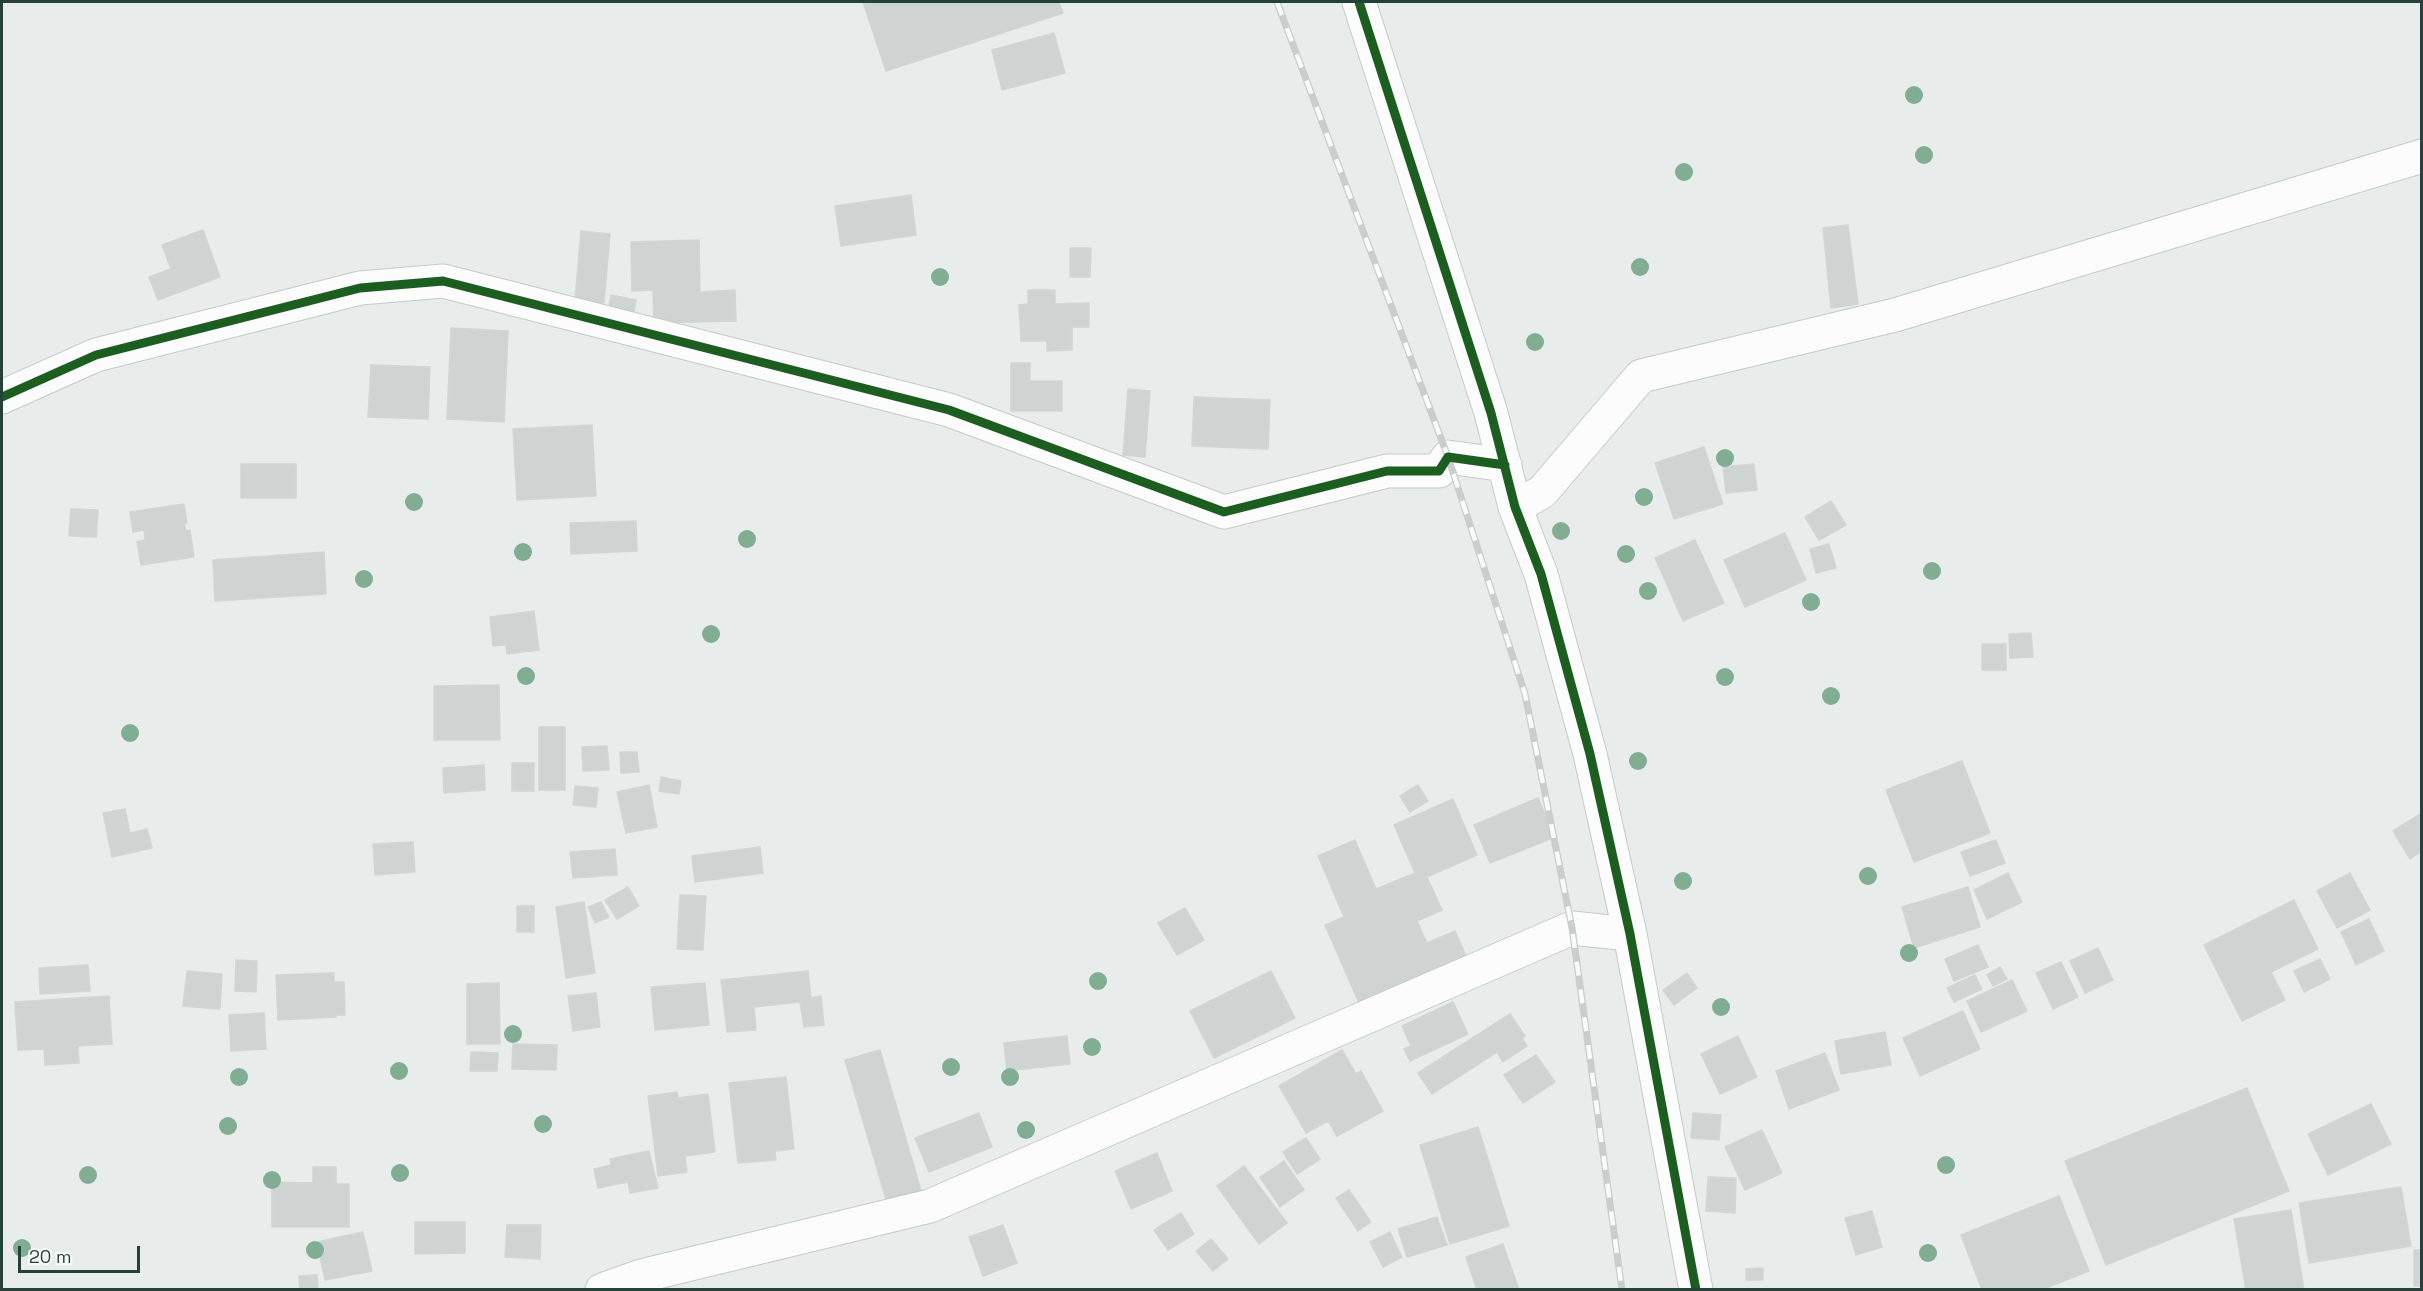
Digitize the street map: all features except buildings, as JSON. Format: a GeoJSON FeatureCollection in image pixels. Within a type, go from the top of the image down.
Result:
{"type":"FeatureCollection","features":[{"type":"Feature","properties":{"kind":"street"},"geometry":{"type":"LineString","coordinates":[[1359,2],[1491,413],[1515,507],[1541,574],[1590,754],[1630,934],[1696,1290]]}},
{"type":"Feature","properties":{"kind":"street"},"geometry":{"type":"LineString","coordinates":[[1515,507],[1542,492],[1641,376],[1895,315],[2421,156]]}},
{"type":"Feature","properties":{"kind":"street"},"geometry":{"type":"LineString","coordinates":[[2,397],[96,355],[360,288],[443,281],[949,410],[1224,512],[1387,471],[1439,471],[1448,457],[1505,465]]}},
{"type":"Feature","properties":{"kind":"street"},"geometry":{"type":"LineString","coordinates":[[602,1290],[640,1276],[930,1206],[1572,928],[1630,934]]}},
{"type":"Feature","properties":{"kind":"railway"},"geometry":{"type":"LineString","coordinates":[[1277,2],[1448,457],[1525,694],[1572,928],[1622,1290]]}},
{"type":"Feature","properties":{"kind":"cycle path"},"geometry":{"type":"LineString","coordinates":[[1359,2],[1491,413],[1515,507],[1541,574],[1590,754],[1630,934],[1696,1290]]}},
{"type":"Feature","properties":{"kind":"cycle path"},"geometry":{"type":"LineString","coordinates":[[2,397],[96,355],[360,288],[443,281],[949,410],[1224,512],[1387,471],[1439,471],[1448,457],[1505,465]]}}]}
